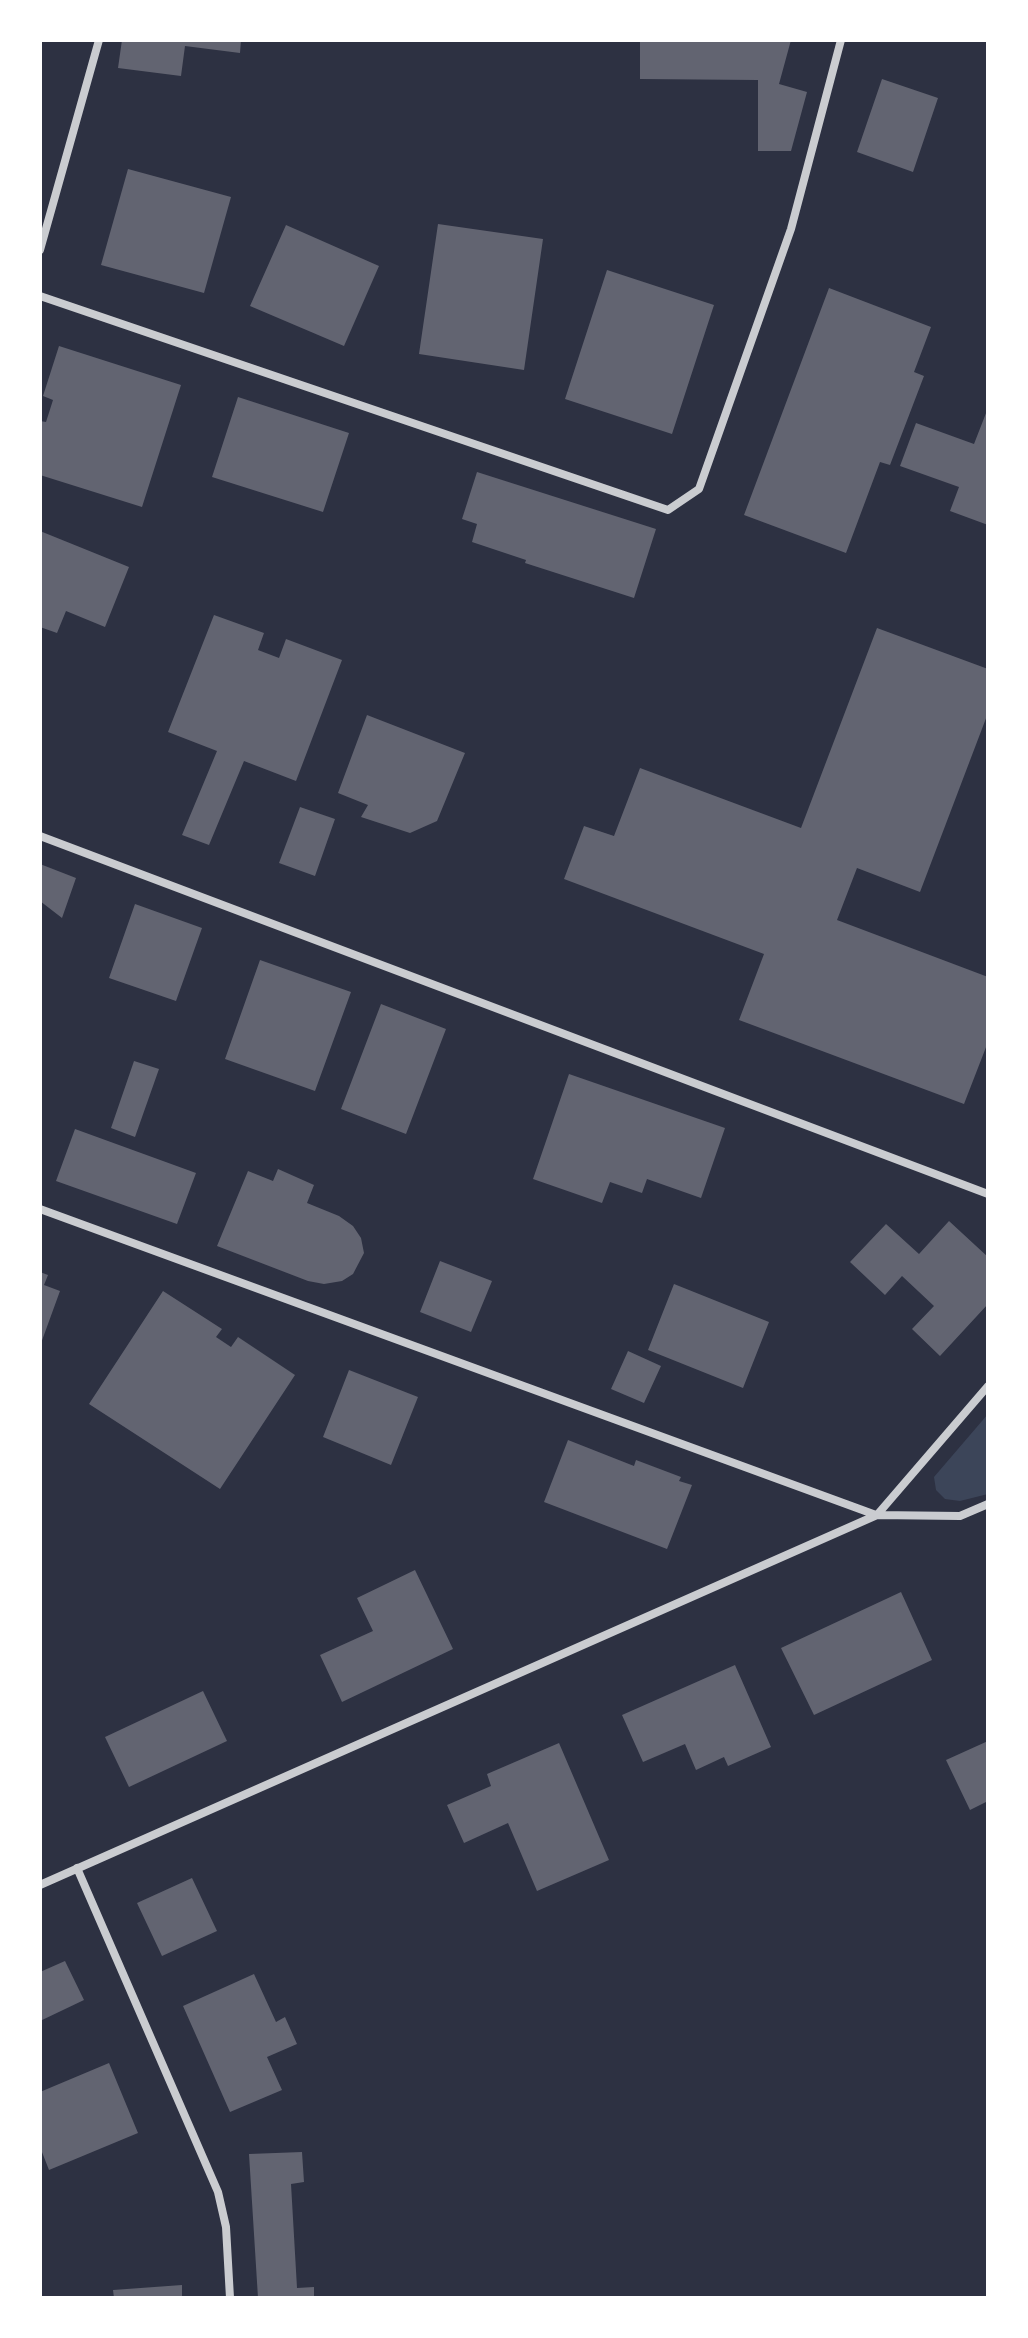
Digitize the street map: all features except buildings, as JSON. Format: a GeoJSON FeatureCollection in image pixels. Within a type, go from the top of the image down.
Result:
{"type":"FeatureCollection","features":[{"type":"Feature","properties":{"kind":"street"},"geometry":{"type":"LineString","coordinates":[[40,250],[99,40]]}},
{"type":"Feature","properties":{"kind":"street"},"geometry":{"type":"LineString","coordinates":[[40,296],[668,510],[699,489],[791,229],[841,40]]}},
{"type":"Feature","properties":{"kind":"street"},"geometry":{"type":"LineString","coordinates":[[40,836],[988,1194]]}},
{"type":"Feature","properties":{"kind":"street"},"geometry":{"type":"LineString","coordinates":[[40,1209],[877,1515],[960,1516],[988,1504]]}},
{"type":"Feature","properties":{"kind":"street"},"geometry":{"type":"LineString","coordinates":[[40,1885],[877,1515],[988,1386]]}},
{"type":"Feature","properties":{"kind":"street"},"geometry":{"type":"LineString","coordinates":[[77,1868],[218,2192],[226,2227],[230,2298]]}},
{"type":"Feature","properties":{"kind":"shaded area"},"geometry":{"type":"Polygon","coordinates":[[[988,1414],[988,1494],[960,1501],[945,1499],[936,1490],[934,1477],[988,1414]]]}}]}
